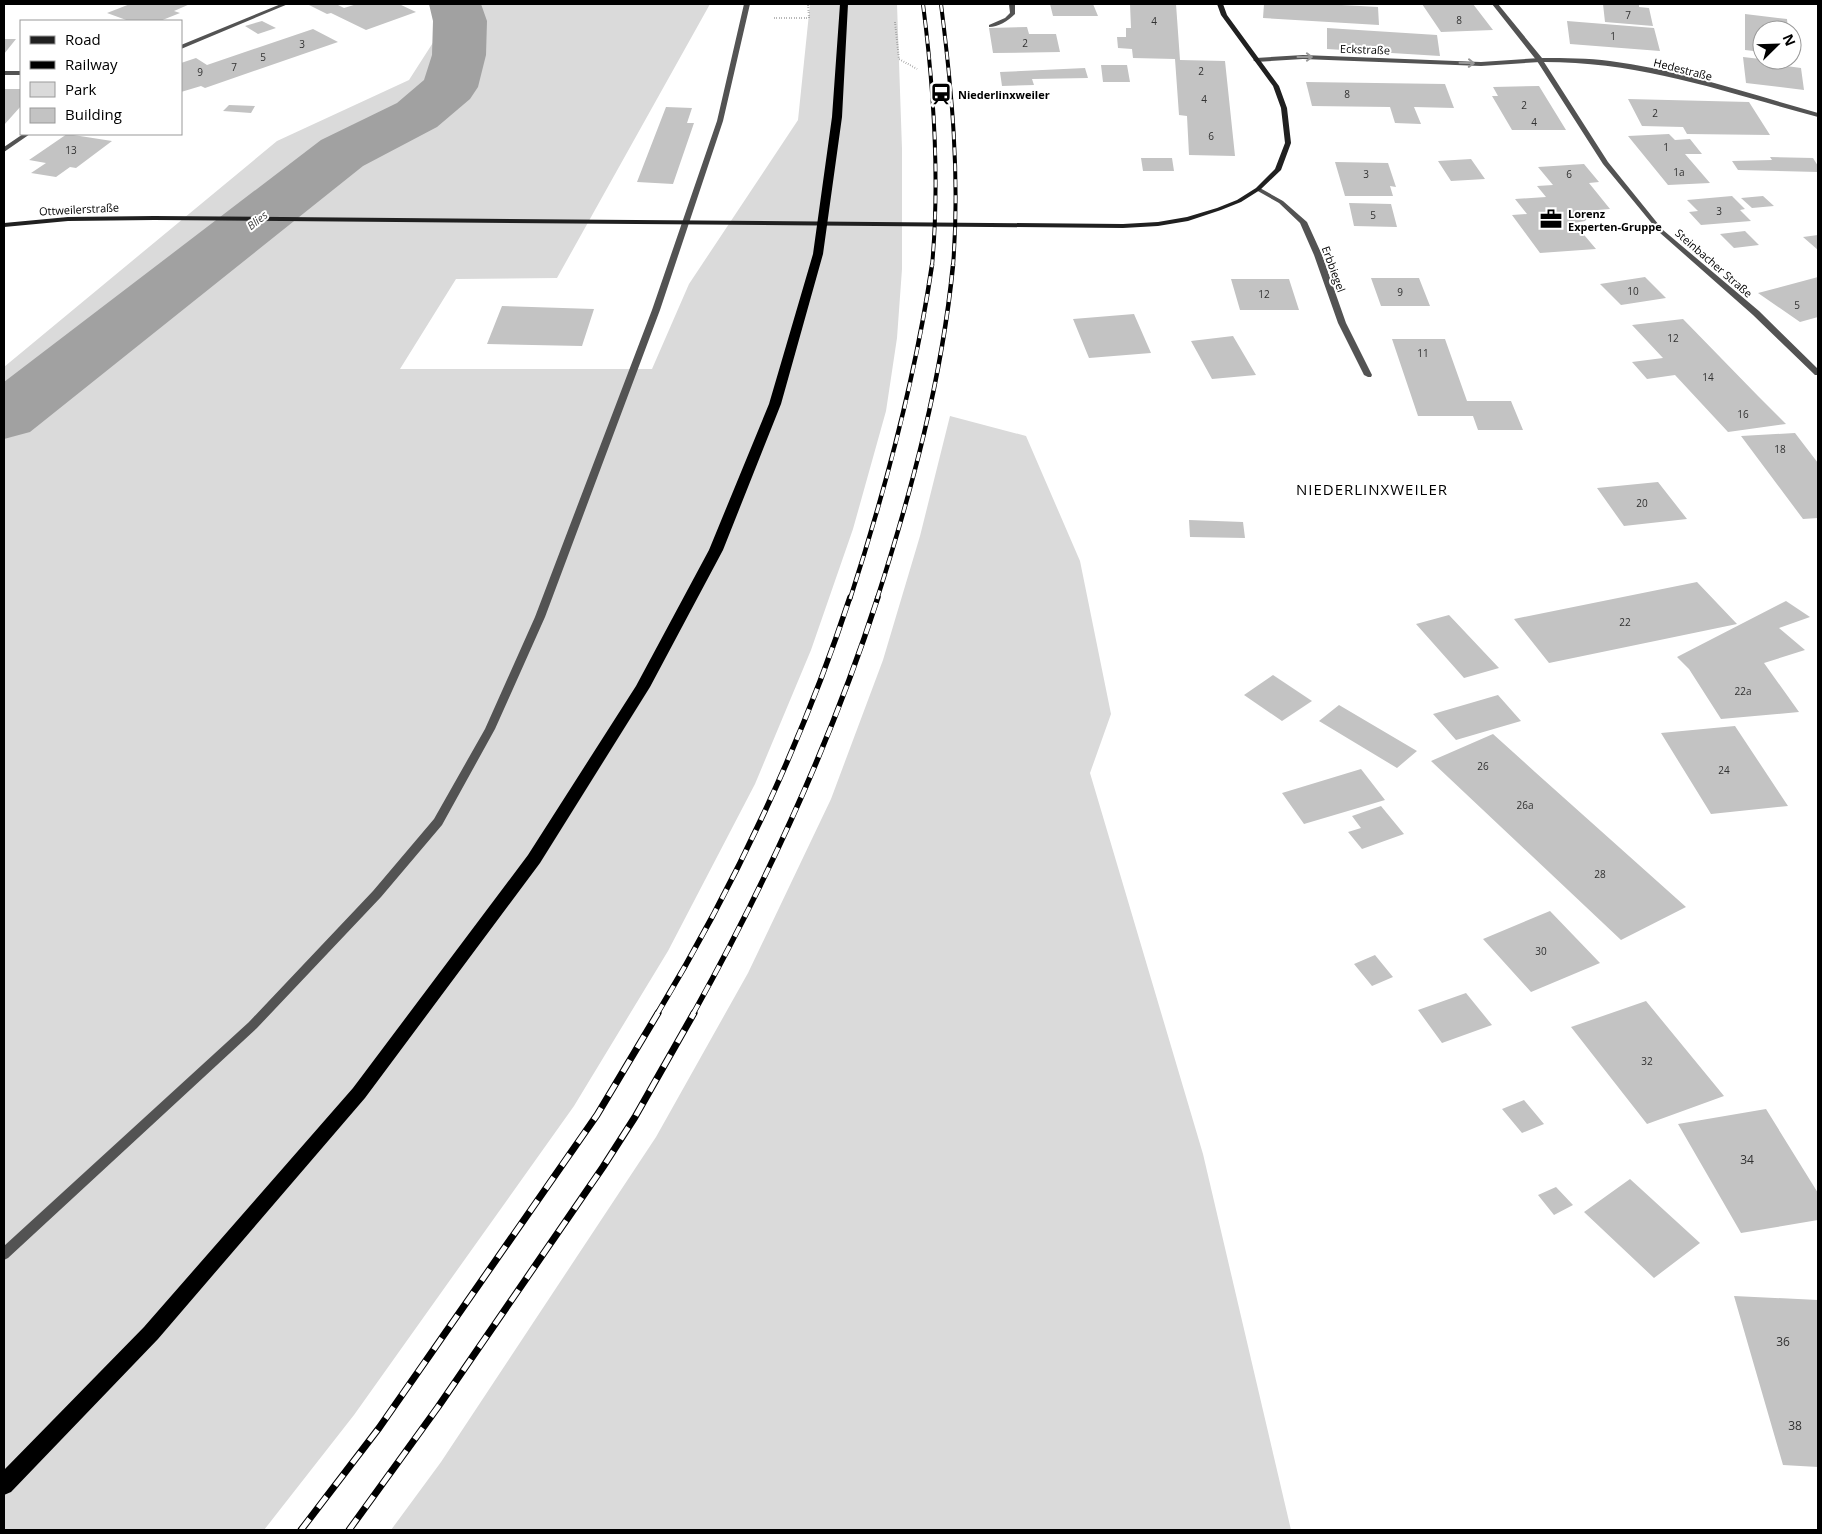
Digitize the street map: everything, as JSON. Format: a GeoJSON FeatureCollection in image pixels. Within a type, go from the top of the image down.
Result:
{"type":"FeatureCollection","features":[{"type":"Feature","properties":{"kind":"highway"},"geometry":{"type":"LineString","coordinates":[[4,1485],[151,1333],[359,1093],[534,859],[643,687],[716,550],[775,404],[818,254],[837,117],[844,4]]}},
{"type":"Feature","properties":{"kind":"main road"},"geometry":{"type":"LineString","coordinates":[[1220,4],[1224,15],[1276,86],[1284,108],[1288,143],[1278,170],[1258,190]]}},
{"type":"Feature","properties":{"kind":"main road","name":"Ottweilerstraße"},"geometry":{"type":"LineString","coordinates":[[4,225],[68,219],[154,218],[1124,226],[1158,224],[1188,219],[1239,201],[1258,190]]}},
{"type":"Feature","properties":{"kind":"street"},"geometry":{"type":"LineString","coordinates":[[182,47],[285,4]]}},
{"type":"Feature","properties":{"kind":"street"},"geometry":{"type":"LineString","coordinates":[[4,1254],[253,1025],[377,894],[438,822],[490,729],[540,617],[656,310],[720,122],[747,4]]}},
{"type":"Feature","properties":{"kind":"street"},"geometry":{"type":"LineString","coordinates":[[991,26],[1007,19],[1013,13],[1012,4]]}},
{"type":"Feature","properties":{"kind":"street","name":"Steinbacher Straße"},"geometry":{"type":"LineString","coordinates":[[1496,4],[1540,60],[1605,163],[1661,231],[1756,313],[1818,373]]}},
{"type":"Feature","properties":{"kind":"street","name":"Eckstraße"},"geometry":{"type":"LineString","coordinates":[[1256,60],[1303,57],[1481,64],[1540,60]]}},
{"type":"Feature","properties":{"kind":"street","name":"Hedestraße"},"geometry":{"type":"LineString","coordinates":[[1540,60],[1572,58],[1610,62],[1669,75],[1818,115]]}},
{"type":"Feature","properties":{"kind":"street"},"geometry":{"type":"LineString","coordinates":[[4,73],[20,73]]}},
{"type":"Feature","properties":{"kind":"street"},"geometry":{"type":"LineString","coordinates":[[4,150],[26,135]]}},
{"type":"Feature","properties":{"kind":"street","name":"Erbbiegel"},"geometry":{"type":"LineString","coordinates":[[1258,190],[1282,202],[1303,222],[1318,255],[1342,323],[1368,375]]}},
{"type":"Feature","properties":{"kind":"path"},"geometry":{"type":"LineString","coordinates":[[808,4],[809,18]]}},
{"type":"Feature","properties":{"kind":"path"},"geometry":{"type":"LineString","coordinates":[[895,22],[899,59],[917,69]]}},
{"type":"Feature","properties":{"kind":"green space"},"geometry":{"type":"Polygon","coordinates":[[[435,4],[710,4],[557,278],[456,279],[400,369],[652,369],[689,284],[798,120],[810,4],[897,4],[902,149],[902,269],[897,338],[886,411],[853,529],[811,650],[755,784],[668,951],[574,1106],[354,1415],[264,1530],[4,1530],[4,367],[277,141],[409,80],[443,27],[435,4]]]}},
{"type":"Feature","properties":{"kind":"green space"},"geometry":{"type":"Polygon","coordinates":[[[950,416],[1026,436],[1080,561],[1111,714],[1090,773],[1203,1154],[1291,1530],[391,1530],[441,1462],[656,1137],[748,973],[831,799],[883,660],[920,536],[950,416]]]}},
{"type":"Feature","properties":{"kind":"building"},"geometry":{"type":"Polygon","coordinates":[[[130,4],[190,4],[174,11],[180,13],[162,20],[126,20],[107,13],[130,4]]]}},
{"type":"Feature","properties":{"kind":"building"},"geometry":{"type":"Polygon","coordinates":[[[336,4],[344,8],[357,4],[399,4],[416,12],[366,30],[331,13],[327,14],[309,5],[336,4]]]}},
{"type":"Feature","properties":{"kind":"building"},"geometry":{"type":"Polygon","coordinates":[[[1050,4],[1093,4],[1098,16],[1053,16],[1050,4]]]}},
{"type":"Feature","properties":{"kind":"building"},"geometry":{"type":"Polygon","coordinates":[[[1130,4],[1176,4],[1180,60],[1225,61],[1235,156],[1189,155],[1187,116],[1179,115],[1175,59],[1133,58],[1132,49],[1118,48],[1117,37],[1126,37],[1126,28],[1131,28],[1130,4]]]}},
{"type":"Feature","properties":{"kind":"building"},"geometry":{"type":"Polygon","coordinates":[[[1264,4],[1323,4],[1378,7],[1379,25],[1263,18],[1264,4]]]}},
{"type":"Feature","properties":{"kind":"building"},"geometry":{"type":"Polygon","coordinates":[[[1422,4],[1473,4],[1493,30],[1441,32],[1422,4]]]}},
{"type":"Feature","properties":{"kind":"building"},"geometry":{"type":"Polygon","coordinates":[[[1603,4],[1639,4],[1639,7],[1649,8],[1653,26],[1605,22],[1603,4]]]}},
{"type":"Feature","properties":{"kind":"building"},"geometry":{"type":"Polygon","coordinates":[[[1745,14],[1787,19],[1752,20],[1752,51],[1745,50],[1745,14]]]}},
{"type":"Feature","properties":{"kind":"building"},"geometry":{"type":"Polygon","coordinates":[[[262,21],[276,28],[258,34],[245,26],[262,21]]]}},
{"type":"Feature","properties":{"kind":"building"},"geometry":{"type":"Polygon","coordinates":[[[1567,21],[1654,28],[1660,51],[1570,44],[1567,21]]]}},
{"type":"Feature","properties":{"kind":"building"},"geometry":{"type":"Polygon","coordinates":[[[1027,27],[1029,34],[1056,34],[1060,52],[993,53],[989,28],[1027,27]]]}},
{"type":"Feature","properties":{"kind":"building"},"geometry":{"type":"Polygon","coordinates":[[[1327,28],[1437,35],[1440,56],[1327,49],[1327,28]]]}},
{"type":"Feature","properties":{"kind":"building"},"geometry":{"type":"Polygon","coordinates":[[[313,29],[338,42],[205,88],[201,86],[182,92],[182,63],[196,58],[207,65],[313,29]]]}},
{"type":"Feature","properties":{"kind":"building"},"geometry":{"type":"Polygon","coordinates":[[[4,39],[16,39],[4,54],[4,39]]]}},
{"type":"Feature","properties":{"kind":"building"},"geometry":{"type":"Polygon","coordinates":[[[1743,57],[1752,58],[1752,70],[1801,70],[1804,90],[1746,83],[1743,57]]]}},
{"type":"Feature","properties":{"kind":"building"},"geometry":{"type":"Polygon","coordinates":[[[1101,65],[1127,65],[1130,82],[1103,82],[1101,65]]]}},
{"type":"Feature","properties":{"kind":"building"},"geometry":{"type":"Polygon","coordinates":[[[1085,68],[1088,78],[1032,79],[1034,85],[1002,86],[1000,72],[1085,68]]]}},
{"type":"Feature","properties":{"kind":"building"},"geometry":{"type":"Polygon","coordinates":[[[1306,82],[1445,84],[1454,108],[1414,107],[1421,124],[1395,123],[1390,107],[1312,106],[1306,82]]]}},
{"type":"Feature","properties":{"kind":"building"},"geometry":{"type":"Polygon","coordinates":[[[1539,86],[1566,130],[1512,130],[1492,96],[1498,96],[1493,87],[1539,86]]]}},
{"type":"Feature","properties":{"kind":"building"},"geometry":{"type":"Polygon","coordinates":[[[4,89],[20,89],[20,107],[4,125],[4,89]]]}},
{"type":"Feature","properties":{"kind":"building"},"geometry":{"type":"Polygon","coordinates":[[[1628,99],[1749,102],[1770,135],[1687,134],[1683,127],[1642,126],[1628,99]]]}},
{"type":"Feature","properties":{"kind":"building"},"geometry":{"type":"Polygon","coordinates":[[[229,105],[255,106],[251,113],[223,111],[229,105]]]}},
{"type":"Feature","properties":{"kind":"building"},"geometry":{"type":"Polygon","coordinates":[[[666,107],[692,108],[687,123],[694,123],[673,184],[637,182],[666,107]]]}},
{"type":"Feature","properties":{"kind":"building"},"geometry":{"type":"Polygon","coordinates":[[[1669,134],[1675,140],[1690,139],[1702,154],[1685,154],[1710,183],[1668,185],[1628,136],[1669,134]]]}},
{"type":"Feature","properties":{"kind":"building"},"geometry":{"type":"Polygon","coordinates":[[[66,135],[112,141],[76,168],[70,167],[56,177],[31,173],[46,163],[29,160],[66,135]]]}},
{"type":"Feature","properties":{"kind":"building"},"geometry":{"type":"Polygon","coordinates":[[[1770,157],[1813,158],[1818,166],[1818,172],[1738,170],[1732,161],[1772,160],[1770,157]]]}},
{"type":"Feature","properties":{"kind":"building"},"geometry":{"type":"Polygon","coordinates":[[[1141,158],[1172,158],[1174,171],[1143,171],[1141,158]]]}},
{"type":"Feature","properties":{"kind":"building"},"geometry":{"type":"Polygon","coordinates":[[[1471,159],[1485,179],[1451,181],[1438,161],[1471,159]]]}},
{"type":"Feature","properties":{"kind":"building"},"geometry":{"type":"Polygon","coordinates":[[[1335,162],[1388,163],[1396,187],[1390,186],[1393,196],[1345,196],[1335,162]]]}},
{"type":"Feature","properties":{"kind":"building","name":"Lorenz Experten-Gruppe"},"geometry":{"type":"Polygon","coordinates":[[[1584,164],[1599,182],[1589,183],[1610,209],[1585,211],[1589,216],[1585,221],[1574,223],[1596,249],[1540,253],[1512,215],[1527,214],[1515,199],[1546,197],[1537,186],[1553,185],[1538,167],[1584,164]]]}},
{"type":"Feature","properties":{"kind":"building"},"geometry":{"type":"Polygon","coordinates":[[[1732,196],[1745,209],[1740,210],[1751,221],[1701,225],[1689,212],[1698,211],[1687,200],[1732,196]]]}},
{"type":"Feature","properties":{"kind":"building"},"geometry":{"type":"Polygon","coordinates":[[[1763,196],[1774,206],[1752,208],[1741,198],[1763,196]]]}},
{"type":"Feature","properties":{"kind":"building"},"geometry":{"type":"Polygon","coordinates":[[[1349,203],[1391,204],[1397,227],[1354,226],[1349,203]]]}},
{"type":"Feature","properties":{"kind":"building"},"geometry":{"type":"Polygon","coordinates":[[[1745,231],[1759,245],[1734,248],[1720,234],[1745,231]]]}},
{"type":"Feature","properties":{"kind":"building"},"geometry":{"type":"Polygon","coordinates":[[[1818,235],[1818,250],[1803,237],[1818,235]]]}},
{"type":"Feature","properties":{"kind":"building"},"geometry":{"type":"Polygon","coordinates":[[[1645,277],[1666,298],[1621,305],[1600,284],[1645,277]]]}},
{"type":"Feature","properties":{"kind":"building"},"geometry":{"type":"Polygon","coordinates":[[[1818,277],[1818,317],[1800,322],[1758,293],[1818,277]]]}},
{"type":"Feature","properties":{"kind":"building"},"geometry":{"type":"Polygon","coordinates":[[[1371,278],[1419,278],[1430,306],[1381,306],[1371,278]]]}},
{"type":"Feature","properties":{"kind":"building"},"geometry":{"type":"Polygon","coordinates":[[[1231,279],[1289,279],[1299,310],[1240,310],[1231,279]]]}},
{"type":"Feature","properties":{"kind":"building"},"geometry":{"type":"Polygon","coordinates":[[[502,306],[594,309],[582,346],[487,344],[502,306]]]}},
{"type":"Feature","properties":{"kind":"building"},"geometry":{"type":"Polygon","coordinates":[[[1134,314],[1151,353],[1089,358],[1073,319],[1134,314]]]}},
{"type":"Feature","properties":{"kind":"building"},"geometry":{"type":"Polygon","coordinates":[[[1683,319],[1786,424],[1728,432],[1675,375],[1647,379],[1632,362],[1663,358],[1632,325],[1683,319]]]}},
{"type":"Feature","properties":{"kind":"building"},"geometry":{"type":"Polygon","coordinates":[[[1233,336],[1256,375],[1212,379],[1191,341],[1233,336]]]}},
{"type":"Feature","properties":{"kind":"building"},"geometry":{"type":"Polygon","coordinates":[[[1392,339],[1445,339],[1467,401],[1511,401],[1523,430],[1478,430],[1473,416],[1418,416],[1392,339]]]}},
{"type":"Feature","properties":{"kind":"building"},"geometry":{"type":"Polygon","coordinates":[[[1795,433],[1818,463],[1818,518],[1803,519],[1741,436],[1795,433]]]}},
{"type":"Feature","properties":{"kind":"building"},"geometry":{"type":"Polygon","coordinates":[[[1658,482],[1687,519],[1624,526],[1597,488],[1658,482]]]}},
{"type":"Feature","properties":{"kind":"building"},"geometry":{"type":"Polygon","coordinates":[[[1189,520],[1243,522],[1245,538],[1190,537],[1189,520]]]}},
{"type":"Feature","properties":{"kind":"building"},"geometry":{"type":"Polygon","coordinates":[[[1697,582],[1737,624],[1549,663],[1514,619],[1697,582]]]}},
{"type":"Feature","properties":{"kind":"building"},"geometry":{"type":"Polygon","coordinates":[[[1786,601],[1810,617],[1779,628],[1805,650],[1764,663],[1799,712],[1721,719],[1689,669],[1677,657],[1786,601]]]}},
{"type":"Feature","properties":{"kind":"building"},"geometry":{"type":"Polygon","coordinates":[[[1449,615],[1499,668],[1464,678],[1416,624],[1449,615]]]}},
{"type":"Feature","properties":{"kind":"building"},"geometry":{"type":"Polygon","coordinates":[[[1273,675],[1312,701],[1282,721],[1244,695],[1273,675]]]}},
{"type":"Feature","properties":{"kind":"building"},"geometry":{"type":"Polygon","coordinates":[[[1498,695],[1521,721],[1456,740],[1433,714],[1498,695]]]}},
{"type":"Feature","properties":{"kind":"building"},"geometry":{"type":"Polygon","coordinates":[[[1339,705],[1417,751],[1397,768],[1319,721],[1339,705]]]}},
{"type":"Feature","properties":{"kind":"building"},"geometry":{"type":"Polygon","coordinates":[[[1735,726],[1788,806],[1711,814],[1661,733],[1735,726]]]}},
{"type":"Feature","properties":{"kind":"building"},"geometry":{"type":"Polygon","coordinates":[[[1493,734],[1686,907],[1621,940],[1431,761],[1493,734]]]}},
{"type":"Feature","properties":{"kind":"building"},"geometry":{"type":"Polygon","coordinates":[[[1361,769],[1385,800],[1304,824],[1282,793],[1361,769]]]}},
{"type":"Feature","properties":{"kind":"building"},"geometry":{"type":"Polygon","coordinates":[[[1381,806],[1404,834],[1362,849],[1348,832],[1361,828],[1352,816],[1381,806]]]}},
{"type":"Feature","properties":{"kind":"building"},"geometry":{"type":"Polygon","coordinates":[[[1550,911],[1600,963],[1531,992],[1483,939],[1550,911]]]}},
{"type":"Feature","properties":{"kind":"building"},"geometry":{"type":"Polygon","coordinates":[[[1375,955],[1393,977],[1372,986],[1354,964],[1375,955]]]}},
{"type":"Feature","properties":{"kind":"building"},"geometry":{"type":"Polygon","coordinates":[[[1466,993],[1492,1025],[1442,1043],[1418,1010],[1466,993]]]}},
{"type":"Feature","properties":{"kind":"building"},"geometry":{"type":"Polygon","coordinates":[[[1646,1001],[1724,1096],[1647,1124],[1571,1027],[1646,1001]]]}},
{"type":"Feature","properties":{"kind":"building"},"geometry":{"type":"Polygon","coordinates":[[[1524,1100],[1544,1124],[1522,1133],[1502,1109],[1524,1100]]]}},
{"type":"Feature","properties":{"kind":"building"},"geometry":{"type":"Polygon","coordinates":[[[1766,1109],[1818,1193],[1818,1220],[1741,1233],[1678,1124],[1766,1109]]]}},
{"type":"Feature","properties":{"kind":"building"},"geometry":{"type":"Polygon","coordinates":[[[1630,1179],[1700,1243],[1654,1278],[1584,1212],[1630,1179]]]}},
{"type":"Feature","properties":{"kind":"building"},"geometry":{"type":"Polygon","coordinates":[[[1556,1187],[1573,1205],[1554,1215],[1538,1195],[1556,1187]]]}},
{"type":"Feature","properties":{"kind":"building"},"geometry":{"type":"Polygon","coordinates":[[[1734,1296],[1818,1300],[1818,1467],[1783,1465],[1734,1296]]]}},
{"type":"Feature","properties":{"kind":"waterway","name":"Blies"},"geometry":{"type":"LineString","coordinates":[[4,417],[342,153],[417,115],[450,87],[459,55],[460,21],[455,4]]}},
{"type":"Feature","properties":{"kind":"railway"},"geometry":{"type":"LineString","coordinates":[[923,4],[935,135],[936,200],[932,266]]}},
{"type":"Feature","properties":{"kind":"railway"},"geometry":{"type":"LineString","coordinates":[[941,4],[949,69],[954,135],[956,200],[953,266]]}},
{"type":"Feature","properties":{"kind":"railway"},"geometry":{"type":"LineString","coordinates":[[850,599],[876,516],[898,433],[917,350],[932,265]]}},
{"type":"Feature","properties":{"kind":"railway"},"geometry":{"type":"LineString","coordinates":[[877,599],[914,475],[924,434],[941,350],[953,265]]}},
{"type":"Feature","properties":{"kind":"railway"},"geometry":{"type":"LineString","coordinates":[[657,1014],[713,915],[765,811],[811,704],[850,597]]}},
{"type":"Feature","properties":{"kind":"railway"},"geometry":{"type":"LineString","coordinates":[[693,1014],[747,913],[796,810],[840,705],[878,597]]}},
{"type":"Feature","properties":{"kind":"railway"},"geometry":{"type":"LineString","coordinates":[[301,1530],[379,1428],[597,1115],[658,1013]]}},
{"type":"Feature","properties":{"kind":"railway"},"geometry":{"type":"LineString","coordinates":[[349,1530],[438,1407],[603,1167],[635,1117],[694,1013]]}},
{"type":"Feature","properties":{"kind":"place","name":"Niederlinxweiler"},"geometry":{"type":"Point","coordinates":[941,94]}},
{"type":"Feature","properties":{"kind":"place","name":"Lorenz Experten-Gruppe"},"geometry":{"type":"Point","coordinates":[1551,219]}},
{"type":"Feature","properties":{"kind":"district","name":"NIEDERLINXWEILER"},"geometry":{"type":"Point","coordinates":[1372,489]}}]}
